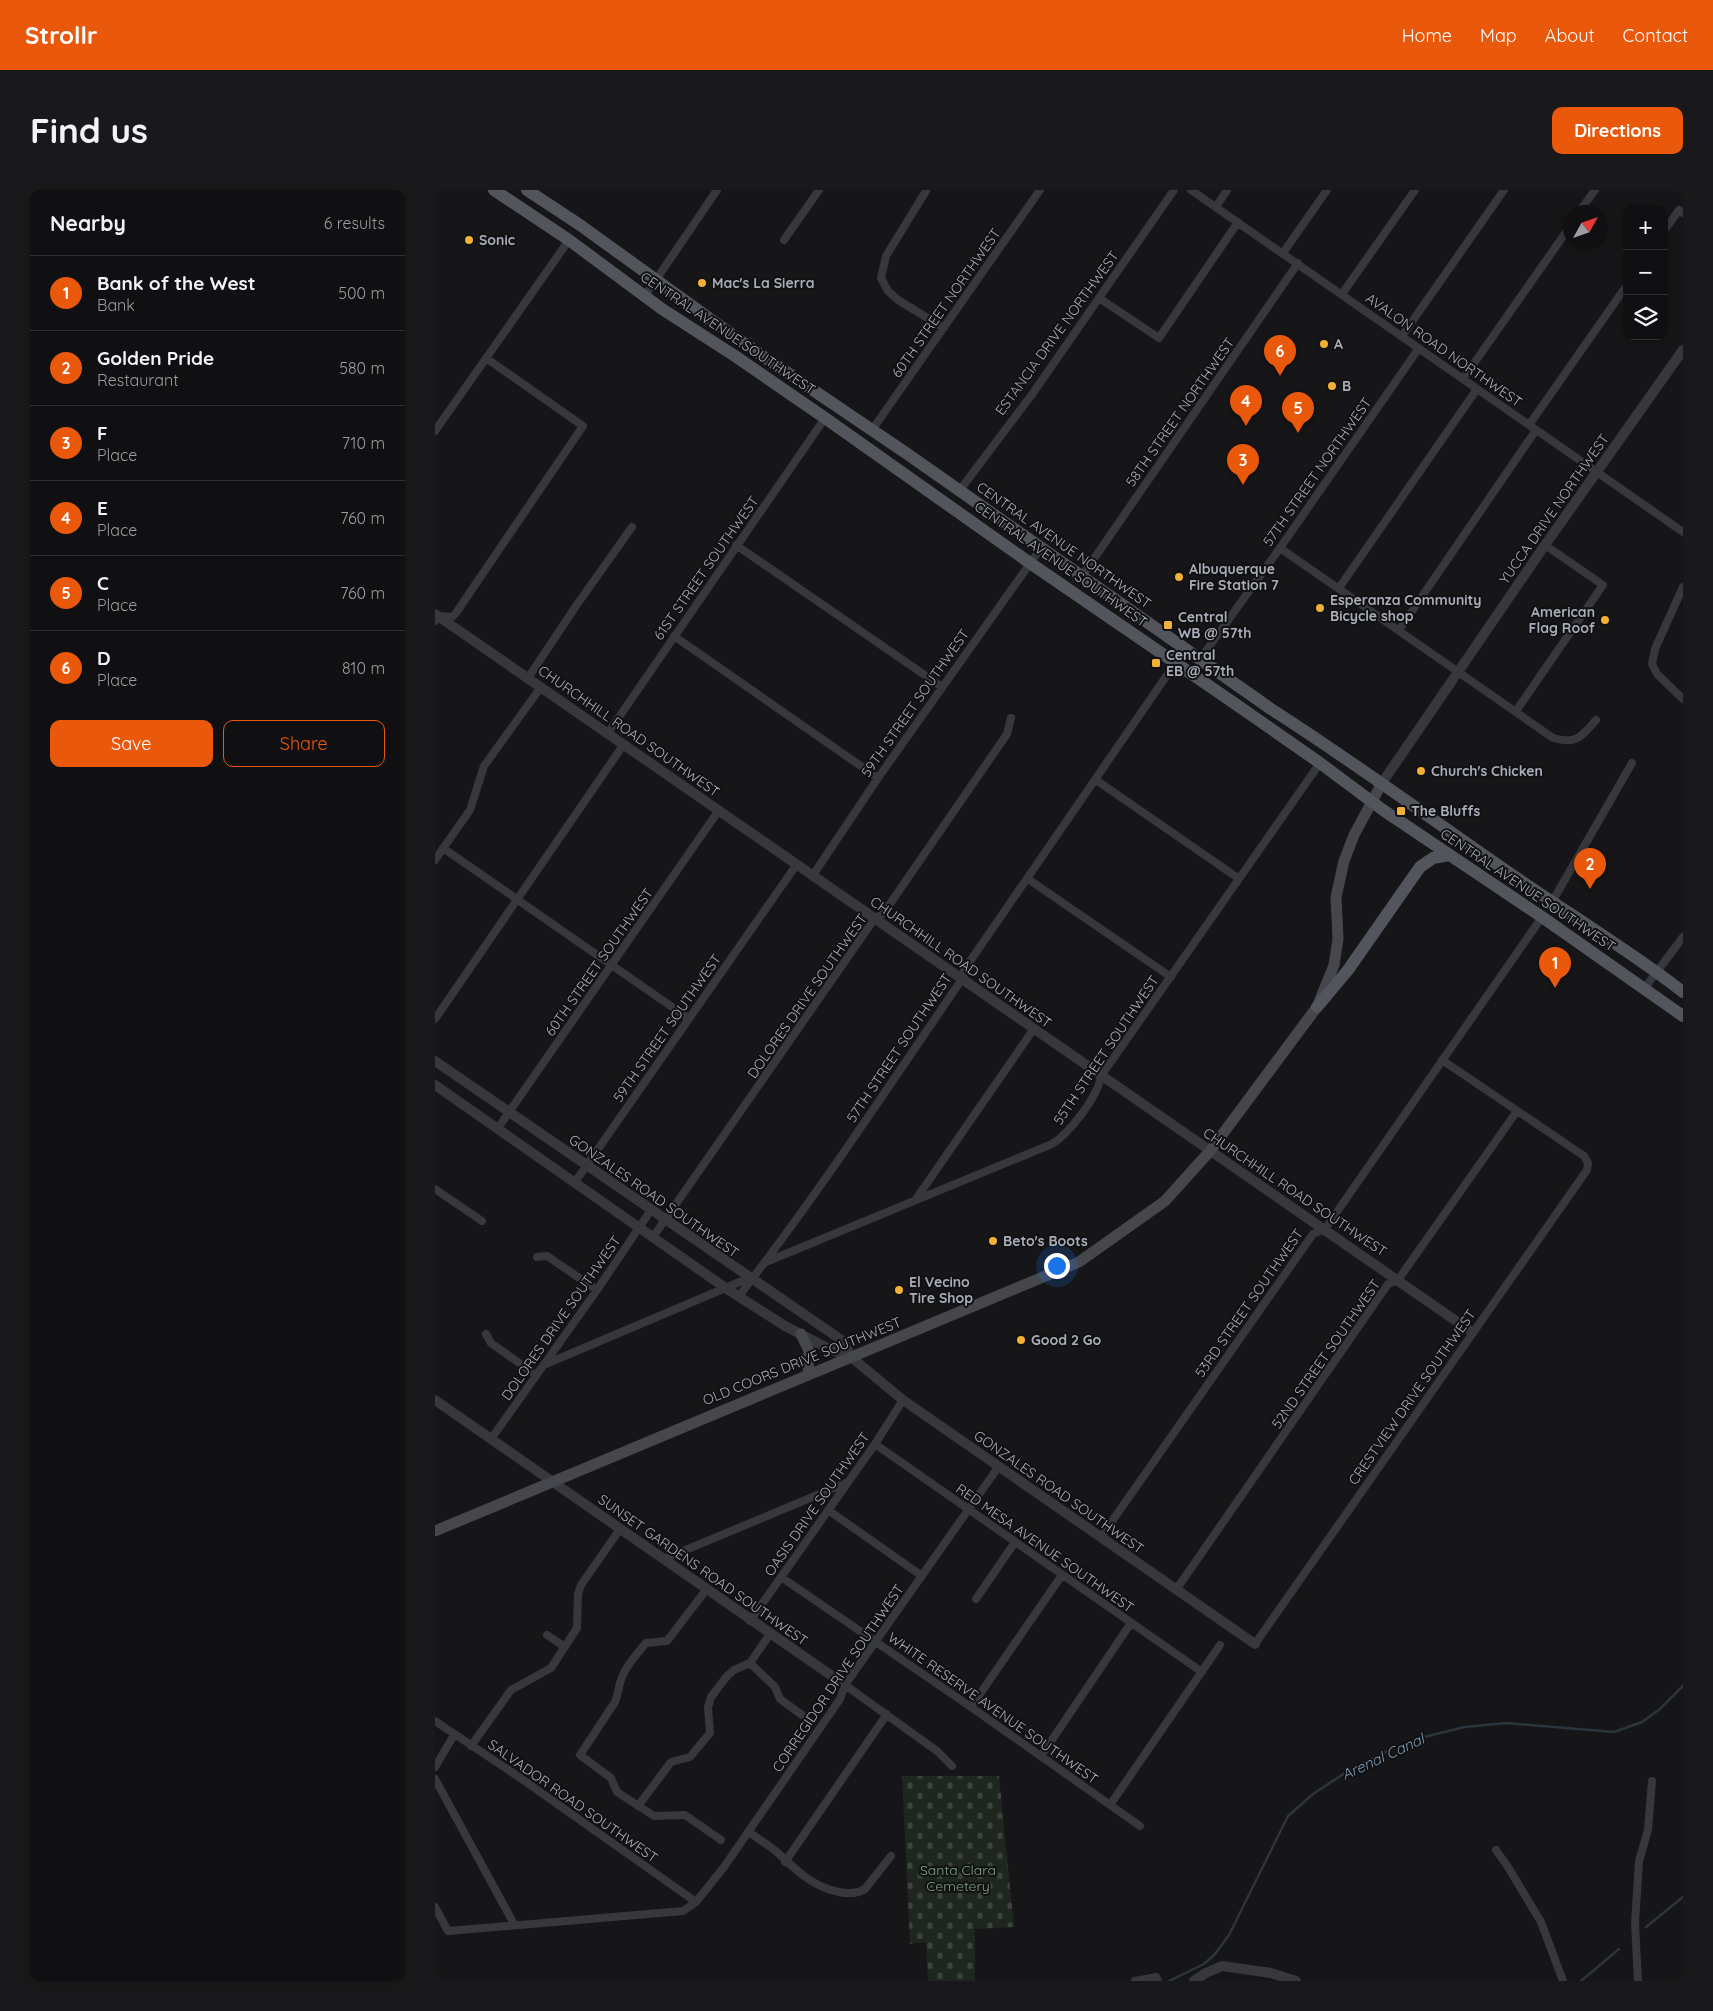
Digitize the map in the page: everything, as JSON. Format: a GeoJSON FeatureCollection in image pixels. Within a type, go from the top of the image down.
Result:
{"type":"FeatureCollection","features":[{"type":"Feature","properties":{"kind":"main road","name":"CENTRAL AVENUE SOUTHWEST"},"geometry":{"type":"LineString","coordinates":[[494,190],[569,240],[645,296],[825,418],[1030,564],[1176,662],[1449,855],[1542,917],[1683,1016]]}},
{"type":"Feature","properties":{"kind":"main road","name":"CENTRAL AVENUE NORTHWEST"},"geometry":{"type":"LineString","coordinates":[[527,190],[745,344],[873,430],[1201,658],[1271,709],[1331,747],[1552,902],[1657,972],[1683,992]]}},
{"type":"Feature","properties":{"kind":"main road","name":"OLD COORS DRIVE SOUTHWEST"},"geometry":{"type":"LineString","coordinates":[[435,1532],[1079,1262],[1165,1201],[1210,1151],[1317,1007],[1334,965],[1338,939],[1336,897],[1343,861],[1354,835],[1382,783]]}},
{"type":"Feature","properties":{"kind":"main road"},"geometry":{"type":"LineString","coordinates":[[1317,1007],[1348,970],[1420,867],[1433,858],[1449,855]]}},
{"type":"Feature","properties":{"kind":"main road"},"geometry":{"type":"LineString","coordinates":[[801,1334],[809,1351],[808,1375]]}},
{"type":"Feature","properties":{"kind":"street"},"geometry":{"type":"LineString","coordinates":[[645,296],[717,190]]}},
{"type":"Feature","properties":{"kind":"street"},"geometry":{"type":"LineString","coordinates":[[784,240],[819,190]]}},
{"type":"Feature","properties":{"kind":"street","name":"60TH STREET NORTHWEST"},"geometry":{"type":"LineString","coordinates":[[873,430],[1041,190]]}},
{"type":"Feature","properties":{"kind":"street","name":"ESTANCIA DRIVE NORTHWEST"},"geometry":{"type":"LineString","coordinates":[[960,490],[1033,393],[1174,190]]}},
{"type":"Feature","properties":{"kind":"street","name":"AVALON ROAD NORTHWEST"},"geometry":{"type":"LineString","coordinates":[[1191,190],[1683,532]]}},
{"type":"Feature","properties":{"kind":"street"},"geometry":{"type":"LineString","coordinates":[[1216,207],[1227,190]]}},
{"type":"Feature","properties":{"kind":"street"},"geometry":{"type":"LineString","coordinates":[[1283,253],[1327,190]]}},
{"type":"Feature","properties":{"kind":"street"},"geometry":{"type":"LineString","coordinates":[[1342,294],[1415,190]]}},
{"type":"Feature","properties":{"kind":"street"},"geometry":{"type":"LineString","coordinates":[[1402,336],[1504,190]]}},
{"type":"Feature","properties":{"kind":"street"},"geometry":{"type":"LineString","coordinates":[[1584,205],[1595,190]]}},
{"type":"Feature","properties":{"kind":"street"},"geometry":{"type":"LineString","coordinates":[[926,191],[886,256],[881,278],[888,292],[898,300],[944,328]]}},
{"type":"Feature","properties":{"kind":"street"},"geometry":{"type":"LineString","coordinates":[[1668,226],[1681,211]]}},
{"type":"Feature","properties":{"kind":"street"},"geometry":{"type":"LineString","coordinates":[[1099,298],[1159,338],[1238,222]]}},
{"type":"Feature","properties":{"kind":"street"},"geometry":{"type":"LineString","coordinates":[[1463,379],[1563,236]]}},
{"type":"Feature","properties":{"kind":"street"},"geometry":{"type":"LineString","coordinates":[[435,431],[569,240]]}},
{"type":"Feature","properties":{"kind":"street","name":"58TH STREET NORTHWEST"},"geometry":{"type":"LineString","coordinates":[[1082,576],[1298,263]]}},
{"type":"Feature","properties":{"kind":"street"},"geometry":{"type":"LineString","coordinates":[[1529,425],[1623,291]]}},
{"type":"Feature","properties":{"kind":"street","name":"57TH STREET NORTHWEST"},"geometry":{"type":"LineString","coordinates":[[1201,658],[1419,348]]}},
{"type":"Feature","properties":{"kind":"street","name":"YUCCA DRIVE NORTHWEST"},"geometry":{"type":"LineString","coordinates":[[1382,783],[1545,545],[1683,350]]}},
{"type":"Feature","properties":{"kind":"street"},"geometry":{"type":"LineString","coordinates":[[436,617],[452,616],[456,613],[583,426],[486,358]]}},
{"type":"Feature","properties":{"kind":"street"},"geometry":{"type":"LineString","coordinates":[[1339,588],[1477,389]]}},
{"type":"Feature","properties":{"kind":"street","name":"61ST STREET SOUTHWEST"},"geometry":{"type":"LineString","coordinates":[[608,733],[825,418]]}},
{"type":"Feature","properties":{"kind":"street"},"geometry":{"type":"LineString","coordinates":[[1399,630],[1536,430]]}},
{"type":"Feature","properties":{"kind":"street"},"geometry":{"type":"LineString","coordinates":[[528,678],[632,526]]}},
{"type":"Feature","properties":{"kind":"street"},"geometry":{"type":"LineString","coordinates":[[736,545],[942,687]]}},
{"type":"Feature","properties":{"kind":"street"},"geometry":{"type":"LineString","coordinates":[[1516,711],[1603,585],[1545,545]]}},
{"type":"Feature","properties":{"kind":"street","name":"59TH STREET SOUTHWEST"},"geometry":{"type":"LineString","coordinates":[[813,875],[878,778],[1041,548]]}},
{"type":"Feature","properties":{"kind":"street"},"geometry":{"type":"LineString","coordinates":[[1280,548],[1553,738],[1565,741],[1581,737],[1596,720]]}},
{"type":"Feature","properties":{"kind":"street"},"geometry":{"type":"LineString","coordinates":[[1683,587],[1655,649],[1652,664],[1657,674],[1683,699]]}},
{"type":"Feature","properties":{"kind":"street","name":"CHURCHHILL ROAD SOUTHWEST"},"geometry":{"type":"LineString","coordinates":[[436,617],[624,744],[1033,1030],[1325,1229],[1472,1332]]}},
{"type":"Feature","properties":{"kind":"street"},"geometry":{"type":"LineString","coordinates":[[674,636],[878,778]]}},
{"type":"Feature","properties":{"kind":"street","name":"57TH STREET SOUTHWEST"},"geometry":{"type":"LineString","coordinates":[[739,1296],[750,1279],[766,1262],[962,979],[965,970],[1176,662]]}},
{"type":"Feature","properties":{"kind":"street"},"geometry":{"type":"LineString","coordinates":[[435,860],[470,810],[484,766],[541,687]]}},
{"type":"Feature","properties":{"kind":"street","name":"DOLORES DRIVE SOUTHWEST"},"geometry":{"type":"LineString","coordinates":[[653,1237],[875,918],[883,914],[1007,734],[1011,718]]}},
{"type":"Feature","properties":{"kind":"street"},"geometry":{"type":"LineString","coordinates":[[435,1019],[624,744]]}},
{"type":"Feature","properties":{"kind":"street","name":"55TH STREET SOUTHWEST"},"geometry":{"type":"LineString","coordinates":[[766,1262],[1061,1139],[1099,1086],[1101,1076],[1320,763]]}},
{"type":"Feature","properties":{"kind":"street"},"geometry":{"type":"LineString","coordinates":[[1552,902],[1632,763]]}},
{"type":"Feature","properties":{"kind":"street"},"geometry":{"type":"LineString","coordinates":[[1096,780],[1238,878]]}},
{"type":"Feature","properties":{"kind":"street","name":"60TH STREET SOUTHWEST"},"geometry":{"type":"LineString","coordinates":[[498,1128],[719,810]]}},
{"type":"Feature","properties":{"kind":"street"},"geometry":{"type":"LineString","coordinates":[[443,848],[688,1018]]}},
{"type":"Feature","properties":{"kind":"street","name":"59TH STREET SOUTHWEST"},"geometry":{"type":"LineString","coordinates":[[575,1182],[797,864]]}},
{"type":"Feature","properties":{"kind":"street"},"geometry":{"type":"LineString","coordinates":[[1029,879],[1171,976]]}},
{"type":"Feature","properties":{"kind":"street","name":"53RD STREET SOUTHWEST"},"geometry":{"type":"LineString","coordinates":[[1101,1537],[1313,1234],[1325,1229],[1542,917]]}},
{"type":"Feature","properties":{"kind":"street"},"geometry":{"type":"LineString","coordinates":[[1644,989],[1683,937]]}},
{"type":"Feature","properties":{"kind":"street"},"geometry":{"type":"LineString","coordinates":[[915,1200],[1033,1030]]}},
{"type":"Feature","properties":{"kind":"street"},"geometry":{"type":"LineString","coordinates":[[1442,1060],[1517,1111]]}},
{"type":"Feature","properties":{"kind":"street","name":"GONZALES ROAD SOUTHWEST"},"geometry":{"type":"LineString","coordinates":[[435,1061],[750,1279],[843,1341],[851,1357]]}},
{"type":"Feature","properties":{"kind":"street","name":"GONZALES ROAD SOUTHWEST"},"geometry":{"type":"LineString","coordinates":[[435,1084],[727,1289],[801,1334],[831,1350],[851,1357],[903,1400],[1255,1644]]}},
{"type":"Feature","properties":{"kind":"street","name":"CRESTVIEW DRIVE SOUTHWEST"},"geometry":{"type":"LineString","coordinates":[[1255,1644],[1587,1170],[1588,1163],[1584,1156],[1517,1111]]}},
{"type":"Feature","properties":{"kind":"street","name":"52ND STREET SOUTHWEST"},"geometry":{"type":"LineString","coordinates":[[1176,1590],[1388,1284],[1398,1280],[1517,1111]]}},
{"type":"Feature","properties":{"kind":"street"},"geometry":{"type":"LineString","coordinates":[[435,1190],[482,1221]]}},
{"type":"Feature","properties":{"kind":"street","name":"DOLORES DRIVE SOUTHWEST"},"geometry":{"type":"LineString","coordinates":[[491,1439],[597,1290],[651,1210]]}},
{"type":"Feature","properties":{"kind":"street"},"geometry":{"type":"LineString","coordinates":[[537,1258],[547,1256],[597,1290]]}},
{"type":"Feature","properties":{"kind":"street"},"geometry":{"type":"LineString","coordinates":[[544,1364],[750,1279]]}},
{"type":"Feature","properties":{"kind":"street"},"geometry":{"type":"LineString","coordinates":[[486,1334],[491,1342],[536,1375]]}},
{"type":"Feature","properties":{"kind":"street","name":"SUNSET GARDENS ROAD SOUTHWEST"},"geometry":{"type":"LineString","coordinates":[[435,1400],[750,1621],[887,1714],[937,1751],[952,1766]]}},
{"type":"Feature","properties":{"kind":"street","name":"OASIS DRIVE SOUTHWEST"},"geometry":{"type":"LineString","coordinates":[[750,1621],[875,1444],[903,1400]]}},
{"type":"Feature","properties":{"kind":"street","name":"RED MESA AVENUE SOUTHWEST"},"geometry":{"type":"LineString","coordinates":[[875,1444],[1202,1672]]}},
{"type":"Feature","properties":{"kind":"street","name":"CORREGIDOR DRIVE SOUTHWEST"},"geometry":{"type":"LineString","coordinates":[[696,1902],[749,1832],[840,1700],[845,1685],[999,1466]]}},
{"type":"Feature","properties":{"kind":"street"},"geometry":{"type":"LineString","coordinates":[[664,1559],[846,1483]]}},
{"type":"Feature","properties":{"kind":"street"},"geometry":{"type":"LineString","coordinates":[[828,1510],[922,1576]]}},
{"type":"Feature","properties":{"kind":"street"},"geometry":{"type":"LineString","coordinates":[[471,1746],[511,1690],[551,1668],[577,1628],[578,1594],[581,1585],[620,1528]]}},
{"type":"Feature","properties":{"kind":"street"},"geometry":{"type":"LineString","coordinates":[[976,1599],[1015,1542]]}},
{"type":"Feature","properties":{"kind":"street"},"geometry":{"type":"LineString","coordinates":[[971,1707],[1062,1575]]}},
{"type":"Feature","properties":{"kind":"street","name":"WHITE RESERVE AVENUE SOUTHWEST"},"geometry":{"type":"LineString","coordinates":[[781,1577],[1140,1826]]}},
{"type":"Feature","properties":{"kind":"street"},"geometry":{"type":"LineString","coordinates":[[706,1590],[667,1641],[646,1643],[627,1667],[615,1702],[580,1755],[611,1778],[617,1792],[654,1816],[685,1815],[721,1840]]}},
{"type":"Feature","properties":{"kind":"street"},"geometry":{"type":"LineString","coordinates":[[1041,1756],[1131,1623]]}},
{"type":"Feature","properties":{"kind":"street"},"geometry":{"type":"LineString","coordinates":[[547,1634],[565,1647]]}},
{"type":"Feature","properties":{"kind":"street"},"geometry":{"type":"LineString","coordinates":[[638,1806],[671,1762],[690,1757],[703,1743],[710,1733],[708,1707],[711,1697],[727,1676],[734,1670],[749,1664],[769,1634]]}},
{"type":"Feature","properties":{"kind":"street"},"geometry":{"type":"LineString","coordinates":[[1110,1804],[1220,1645]]}},
{"type":"Feature","properties":{"kind":"street"},"geometry":{"type":"LineString","coordinates":[[749,1664],[775,1687],[780,1699],[802,1715]]}},
{"type":"Feature","properties":{"kind":"street"},"geometry":{"type":"LineString","coordinates":[[785,1862],[887,1714]]}},
{"type":"Feature","properties":{"kind":"street","name":"SALVADOR ROAD SOUTHWEST"},"geometry":{"type":"LineString","coordinates":[[435,1721],[519,1777],[696,1902]]}},
{"type":"Feature","properties":{"kind":"street"},"geometry":{"type":"LineString","coordinates":[[435,1767],[454,1735]]}},
{"type":"Feature","properties":{"kind":"street"},"geometry":{"type":"LineString","coordinates":[[435,1779],[514,1924]]}},
{"type":"Feature","properties":{"kind":"street"},"geometry":{"type":"LineString","coordinates":[[1638,1981],[1635,1923],[1637,1879],[1639,1861],[1648,1830],[1652,1781]]}},
{"type":"Feature","properties":{"kind":"street"},"geometry":{"type":"LineString","coordinates":[[749,1832],[777,1852],[785,1862],[811,1882],[825,1889],[849,1894],[860,1892],[865,1888],[891,1856]]}},
{"type":"Feature","properties":{"kind":"street"},"geometry":{"type":"LineString","coordinates":[[1495,1850],[1508,1866],[1541,1922],[1563,1981]]}},
{"type":"Feature","properties":{"kind":"street"},"geometry":{"type":"LineString","coordinates":[[435,1907],[448,1931],[683,1911],[696,1902]]}},
{"type":"Feature","properties":{"kind":"street"},"geometry":{"type":"LineString","coordinates":[[1194,1981],[1222,1966],[1271,1974],[1296,1981]]}},
{"type":"Feature","properties":{"kind":"street"},"geometry":{"type":"LineString","coordinates":[[1135,1981],[1157,1979]]}},
{"type":"Feature","properties":{"kind":"green space","name":"Santa Clara Cemetery"},"geometry":{"type":"Polygon","coordinates":[[[902,1776],[999,1776],[1014,1927],[975,1929],[975,1981],[928,1981],[926,1942],[910,1944],[902,1776]]]}},
{"type":"Feature","properties":{"kind":"waterway","name":"Arenal Canal"},"geometry":{"type":"LineString","coordinates":[[1169,1981],[1204,1964],[1215,1954],[1229,1935],[1288,1816],[1313,1794],[1351,1769],[1391,1749],[1424,1737],[1465,1727],[1506,1723],[1614,1732],[1642,1722],[1660,1709],[1683,1686]]}},
{"type":"Feature","properties":{"kind":"waterway"},"geometry":{"type":"LineString","coordinates":[[1646,1927],[1683,1897]]}},
{"type":"Feature","properties":{"kind":"waterway"},"geometry":{"type":"LineString","coordinates":[[1581,1981],[1619,1949]]}},
{"type":"Feature","properties":{"kind":"place","name":"Sonic"},"geometry":{"type":"Point","coordinates":[469,240]}},
{"type":"Feature","properties":{"kind":"place","name":"Mac's La Sierra"},"geometry":{"type":"Point","coordinates":[702,283]}},
{"type":"Feature","properties":{"kind":"place","name":"A"},"geometry":{"type":"Point","coordinates":[1324,344]}},
{"type":"Feature","properties":{"kind":"place","name":"D"},"geometry":{"type":"Point","coordinates":[1280,376]}},
{"type":"Feature","properties":{"kind":"place","name":"B"},"geometry":{"type":"Point","coordinates":[1332,386]}},
{"type":"Feature","properties":{"kind":"place","name":"E"},"geometry":{"type":"Point","coordinates":[1246,426]}},
{"type":"Feature","properties":{"kind":"place","name":"C"},"geometry":{"type":"Point","coordinates":[1298,433]}},
{"type":"Feature","properties":{"kind":"place","name":"F"},"geometry":{"type":"Point","coordinates":[1243,485]}},
{"type":"Feature","properties":{"kind":"place","name":"Albuquerque Fire Station 7"},"geometry":{"type":"Point","coordinates":[1179,577]}},
{"type":"Feature","properties":{"kind":"place","name":"Esperanza Community Bicycle shop"},"geometry":{"type":"Point","coordinates":[1320,608]}},
{"type":"Feature","properties":{"kind":"place","name":"American Flag Roof"},"geometry":{"type":"Point","coordinates":[1605,620]}},
{"type":"Feature","properties":{"kind":"place","name":"Central WB @ 57th"},"geometry":{"type":"Point","coordinates":[1168,625]}},
{"type":"Feature","properties":{"kind":"place","name":"Central EB @ 57th"},"geometry":{"type":"Point","coordinates":[1156,663]}},
{"type":"Feature","properties":{"kind":"place","name":"Church's Chicken"},"geometry":{"type":"Point","coordinates":[1421,771]}},
{"type":"Feature","properties":{"kind":"place","name":"The Bluffs"},"geometry":{"type":"Point","coordinates":[1401,811]}},
{"type":"Feature","properties":{"kind":"place","name":"Golden Pride"},"geometry":{"type":"Point","coordinates":[1590,889]}},
{"type":"Feature","properties":{"kind":"place","name":"Bank of the West"},"geometry":{"type":"Point","coordinates":[1555,988]}},
{"type":"Feature","properties":{"kind":"place","name":"Beto's Boots"},"geometry":{"type":"Point","coordinates":[993,1241]}},
{"type":"Feature","properties":{"kind":"place","name":"El Vecino Tire Shop"},"geometry":{"type":"Point","coordinates":[899,1290]}},
{"type":"Feature","properties":{"kind":"place","name":"Good 2 Go"},"geometry":{"type":"Point","coordinates":[1021,1340]}}]}
